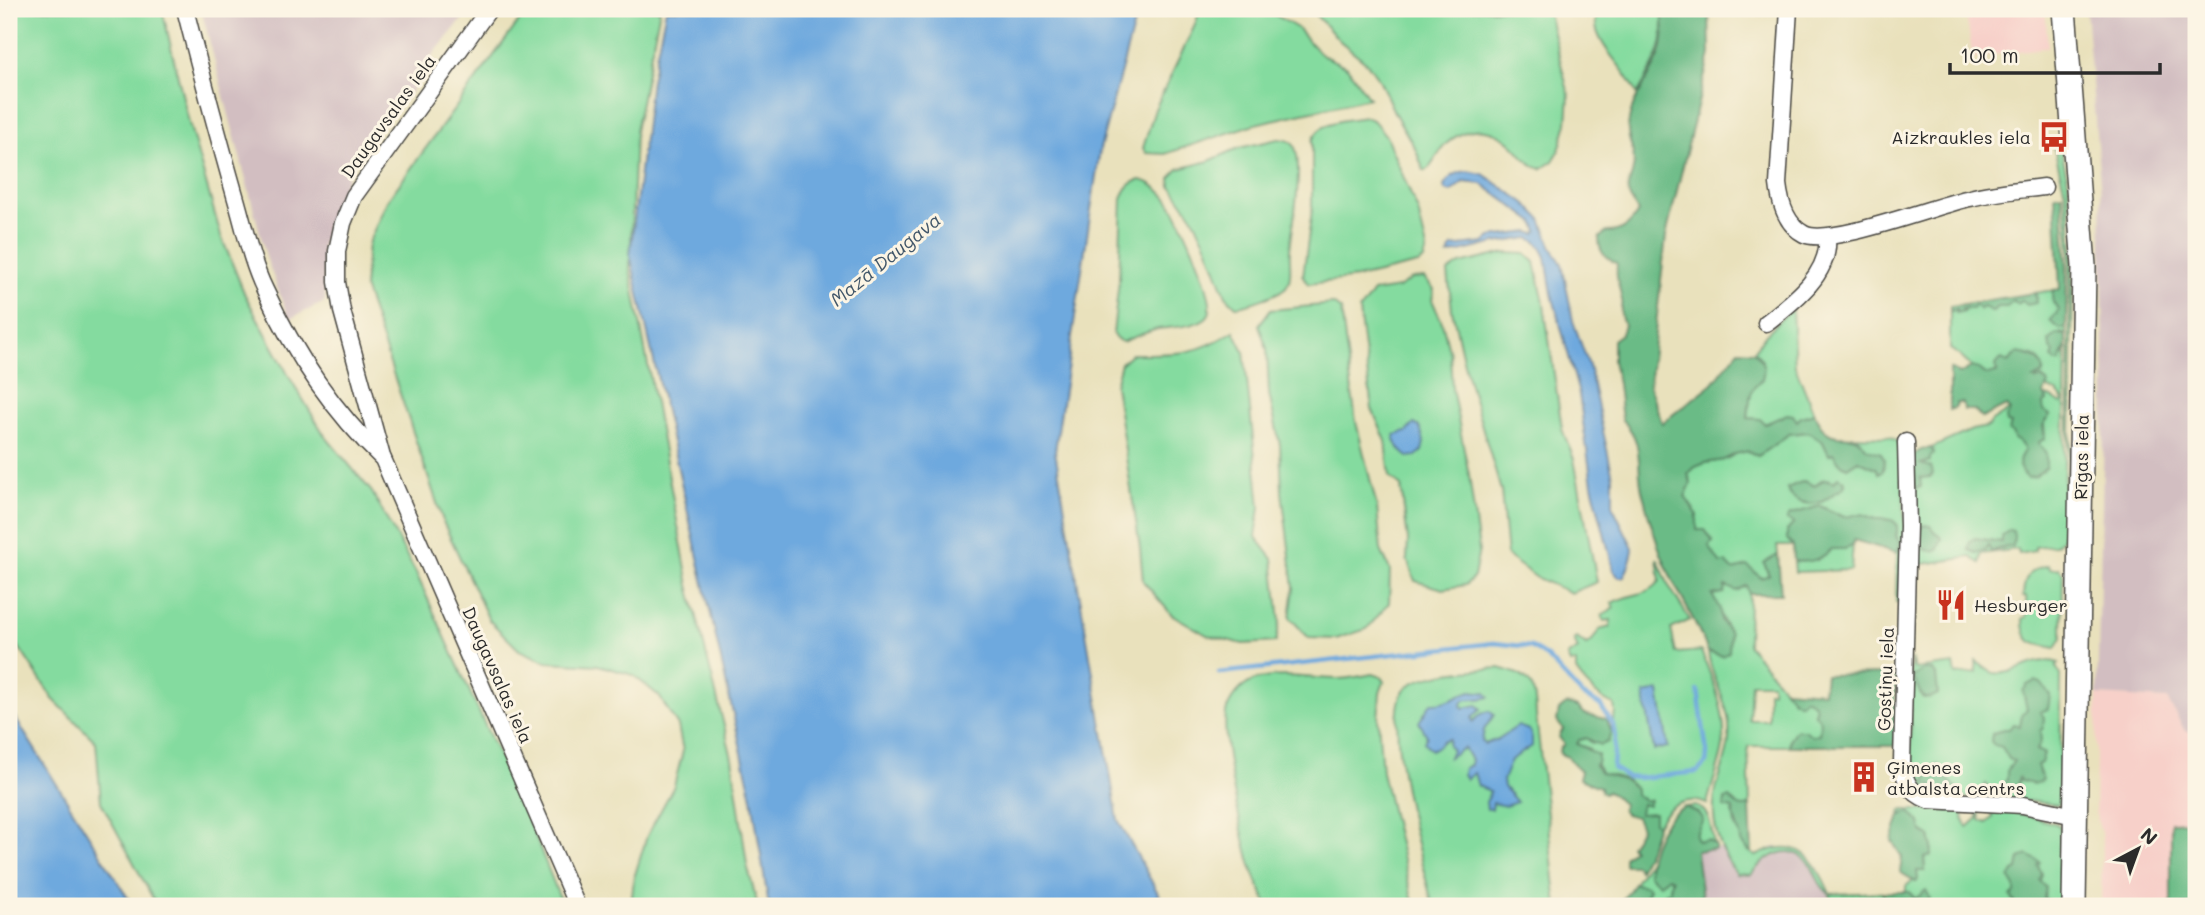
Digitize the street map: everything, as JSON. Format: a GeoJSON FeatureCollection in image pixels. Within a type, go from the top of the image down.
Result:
{"type":"FeatureCollection","features":[{"type":"Feature","properties":{"kind":"highway","name":"Rīgas iela"},"geometry":{"type":"LineString","coordinates":[[2064,9],[2084,266],[2074,906]]}},
{"type":"Feature","properties":{"kind":"street","name":"Daugavsalas iela"},"geometry":{"type":"LineString","coordinates":[[185,9],[249,248],[264,288],[283,327],[320,386],[356,434],[383,460]]}},
{"type":"Feature","properties":{"kind":"street","name":"Daugavsalas iela"},"geometry":{"type":"LineString","coordinates":[[489,9],[354,196],[343,223],[337,251],[337,282],[342,311],[383,460],[578,906]]}},
{"type":"Feature","properties":{"kind":"street"},"geometry":{"type":"LineString","coordinates":[[1789,9],[1778,184],[1780,202],[1787,216],[1804,234],[1827,237],[1969,198],[2044,187]]}},
{"type":"Feature","properties":{"kind":"street"},"geometry":{"type":"LineString","coordinates":[[1766,323],[1802,293],[1811,281],[1826,257],[1827,237]]}},
{"type":"Feature","properties":{"kind":"street","name":"Gostiņu iela"},"geometry":{"type":"LineString","coordinates":[[1906,442],[1908,526],[1902,762],[1906,782],[1919,796],[1928,800],[2023,805],[2075,816]]}},
{"type":"Feature","properties":{"kind":"shaded area"},"geometry":{"type":"Polygon","coordinates":[[[201,9],[471,9],[415,76],[412,91],[359,146],[322,245],[325,302],[289,319],[267,260],[201,9]]]}},
{"type":"Feature","properties":{"kind":"shaded area"},"geometry":{"type":"Polygon","coordinates":[[[1965,9],[2045,9],[2048,47],[1973,58],[1965,9]]]}},
{"type":"Feature","properties":{"kind":"shaded area"},"geometry":{"type":"Polygon","coordinates":[[[2086,9],[2196,9],[2196,735],[2185,731],[2167,699],[2097,695],[2105,394],[2101,194],[2086,9]]]}},
{"type":"Feature","properties":{"kind":"shaded area"},"geometry":{"type":"Polygon","coordinates":[[[2097,695],[2167,699],[2185,731],[2196,735],[2196,821],[2171,822],[2171,906],[2101,906],[2102,837],[2095,811],[2097,695]]]}},
{"type":"Feature","properties":{"kind":"shaded area"},"geometry":{"type":"Polygon","coordinates":[[[1752,846],[1752,853],[1756,856],[1774,847],[1782,847],[1809,857],[1819,869],[1833,906],[1703,906],[1696,850],[1752,846]]]}},
{"type":"Feature","properties":{"kind":"green space"},"geometry":{"type":"Polygon","coordinates":[[[9,9],[162,9],[189,123],[221,236],[245,295],[325,436],[372,492],[416,573],[533,831],[563,906],[157,906],[101,802],[96,742],[53,699],[9,632],[9,9]]]}},
{"type":"Feature","properties":{"kind":"green space"},"geometry":{"type":"Polygon","coordinates":[[[528,9],[660,9],[635,131],[630,269],[689,585],[732,758],[747,865],[758,906],[631,906],[634,878],[647,836],[674,786],[683,751],[678,726],[659,696],[633,675],[598,665],[547,662],[519,650],[489,620],[444,524],[364,287],[368,244],[387,201],[528,9]]]}},
{"type":"Feature","properties":{"kind":"green space"},"geometry":{"type":"Polygon","coordinates":[[[1200,9],[1265,9],[1297,28],[1320,54],[1347,67],[1369,98],[1255,124],[1165,154],[1146,153],[1143,148],[1155,109],[1200,9]]]}},
{"type":"Feature","properties":{"kind":"green space"},"geometry":{"type":"Polygon","coordinates":[[[1310,9],[1547,9],[1569,95],[1567,123],[1559,151],[1553,161],[1541,169],[1525,158],[1504,137],[1487,130],[1470,131],[1453,138],[1445,145],[1426,171],[1380,81],[1367,63],[1340,41],[1310,9]]]}},
{"type":"Feature","properties":{"kind":"green space"},"geometry":{"type":"Polygon","coordinates":[[[1596,9],[1662,9],[1661,44],[1637,94],[1598,34],[1596,9]]]}},
{"type":"Feature","properties":{"kind":"green space"},"geometry":{"type":"Polygon","coordinates":[[[1662,9],[1709,9],[1710,54],[1666,236],[1649,386],[1662,423],[1712,384],[1739,350],[1754,351],[1764,370],[1762,379],[1752,391],[1748,418],[1760,419],[1765,424],[1787,414],[1793,415],[1797,421],[1814,413],[1828,432],[1853,437],[1867,449],[1881,453],[1884,459],[1883,470],[1879,473],[1876,468],[1858,460],[1847,467],[1839,462],[1833,453],[1829,455],[1823,442],[1808,432],[1789,434],[1758,456],[1748,451],[1735,454],[1724,460],[1695,467],[1688,474],[1691,483],[1685,497],[1697,514],[1697,530],[1705,530],[1713,542],[1709,546],[1720,563],[1726,563],[1733,570],[1748,566],[1761,578],[1769,575],[1764,563],[1778,555],[1781,594],[1749,594],[1746,585],[1737,591],[1725,586],[1724,593],[1712,595],[1720,609],[1721,621],[1730,633],[1729,652],[1722,656],[1708,652],[1659,550],[1642,490],[1637,445],[1622,420],[1613,361],[1613,340],[1621,334],[1624,325],[1617,264],[1604,254],[1599,243],[1599,238],[1607,232],[1626,227],[1638,212],[1628,191],[1634,163],[1628,135],[1629,120],[1635,101],[1661,51],[1664,33],[1662,9]]]}},
{"type":"Feature","properties":{"kind":"green space"},"geometry":{"type":"Polygon","coordinates":[[[1366,117],[1374,121],[1386,136],[1418,211],[1427,249],[1424,260],[1418,264],[1357,278],[1309,284],[1303,276],[1312,210],[1312,141],[1327,125],[1366,117]]]}},
{"type":"Feature","properties":{"kind":"green space"},"geometry":{"type":"Polygon","coordinates":[[[1278,139],[1288,140],[1293,144],[1298,165],[1289,279],[1286,287],[1277,293],[1236,306],[1226,296],[1207,246],[1193,217],[1171,186],[1170,178],[1179,169],[1209,161],[1239,148],[1278,139]]]}},
{"type":"Feature","properties":{"kind":"green space"},"geometry":{"type":"Polygon","coordinates":[[[2059,142],[2068,181],[2073,250],[2068,538],[2070,250],[2065,192],[2053,143],[2059,142]]]}},
{"type":"Feature","properties":{"kind":"green space"},"geometry":{"type":"Polygon","coordinates":[[[1140,180],[1161,192],[1175,211],[1197,258],[1210,306],[1209,314],[1200,322],[1158,329],[1122,342],[1113,334],[1119,280],[1122,198],[1128,187],[1140,180]]]}},
{"type":"Feature","properties":{"kind":"green space"},"geometry":{"type":"Polygon","coordinates":[[[2062,194],[2067,266],[2066,328],[2060,329],[2050,321],[2059,310],[2053,303],[2052,296],[2053,290],[2060,289],[2055,195],[2062,194]]]}},
{"type":"Feature","properties":{"kind":"green space"},"geometry":{"type":"Polygon","coordinates":[[[1505,253],[1526,254],[1535,262],[1543,298],[1562,429],[1574,459],[1597,582],[1571,593],[1537,578],[1507,556],[1501,491],[1465,368],[1452,310],[1448,272],[1460,264],[1505,253]]]}},
{"type":"Feature","properties":{"kind":"green space"},"geometry":{"type":"Polygon","coordinates":[[[1424,278],[1434,289],[1432,300],[1442,322],[1450,354],[1452,388],[1469,475],[1479,550],[1474,577],[1465,585],[1443,589],[1415,581],[1407,559],[1408,540],[1401,486],[1390,477],[1386,441],[1372,409],[1359,311],[1373,292],[1398,288],[1412,279],[1424,278]]]}},
{"type":"Feature","properties":{"kind":"green space"},"geometry":{"type":"Polygon","coordinates":[[[2053,290],[2052,297],[2059,310],[2057,314],[2060,329],[2066,328],[2066,335],[2061,333],[2063,357],[2066,346],[2063,538],[2055,545],[2035,547],[2035,551],[2019,554],[2018,549],[1981,554],[1980,563],[1971,557],[1923,564],[1919,566],[1918,574],[1915,563],[1914,492],[1922,476],[1921,464],[1934,451],[1931,448],[1972,430],[1987,427],[2009,410],[2013,434],[2025,450],[2019,467],[2029,478],[2042,449],[2038,443],[2045,438],[2045,396],[2061,404],[2064,401],[2057,392],[2048,389],[2048,383],[2034,379],[2040,361],[2034,356],[2017,353],[1993,375],[1975,369],[1950,349],[1950,312],[1975,305],[1986,308],[2002,306],[2012,300],[2037,298],[2035,293],[2053,290]]]}},
{"type":"Feature","properties":{"kind":"green space"},"geometry":{"type":"Polygon","coordinates":[[[2035,293],[2036,303],[2027,305],[2022,300],[2018,304],[2012,300],[2007,307],[1997,307],[1992,312],[1983,306],[1980,310],[1975,305],[1972,309],[1962,308],[1964,311],[1956,313],[1956,309],[1950,312],[1950,306],[2035,293]]]}},
{"type":"Feature","properties":{"kind":"green space"},"geometry":{"type":"Polygon","coordinates":[[[1333,304],[1341,310],[1356,422],[1377,507],[1381,550],[1390,570],[1389,603],[1367,629],[1336,639],[1309,638],[1290,618],[1294,588],[1282,492],[1280,445],[1269,394],[1267,349],[1259,325],[1270,310],[1333,304]]]}},
{"type":"Feature","properties":{"kind":"green space"},"geometry":{"type":"Polygon","coordinates":[[[1792,308],[1795,366],[1814,413],[1797,422],[1781,418],[1764,424],[1748,418],[1752,391],[1762,379],[1762,360],[1754,351],[1766,334],[1792,308]]]}},
{"type":"Feature","properties":{"kind":"green space"},"geometry":{"type":"Polygon","coordinates":[[[1234,331],[1244,351],[1260,507],[1256,537],[1273,559],[1280,621],[1276,642],[1243,644],[1207,635],[1171,614],[1143,581],[1115,385],[1121,363],[1131,354],[1185,352],[1208,345],[1234,331]]]}},
{"type":"Feature","properties":{"kind":"green space"},"geometry":{"type":"Polygon","coordinates":[[[2057,334],[2066,335],[2066,346],[2060,362],[2052,358],[2054,352],[2049,341],[2057,334]]]}},
{"type":"Feature","properties":{"kind":"green space"},"geometry":{"type":"Polygon","coordinates":[[[2017,353],[2039,361],[2043,374],[2034,379],[2042,378],[2048,383],[2044,394],[2047,401],[2043,403],[2043,410],[2050,415],[2043,426],[2045,438],[2038,443],[2046,454],[2046,467],[2035,477],[2028,478],[2019,465],[2025,450],[2009,431],[2011,424],[2007,423],[2006,417],[2010,411],[2006,406],[1982,418],[1974,410],[1964,410],[1963,403],[1957,403],[1956,407],[1950,410],[1950,369],[1960,374],[1971,367],[1979,369],[1985,375],[1997,373],[1996,365],[2001,359],[2008,362],[2017,353]]]}},
{"type":"Feature","properties":{"kind":"green space"},"geometry":{"type":"Polygon","coordinates":[[[1809,432],[1823,442],[1829,454],[1833,452],[1839,462],[1847,467],[1858,460],[1876,468],[1879,473],[1883,470],[1884,459],[1881,453],[1867,450],[1854,436],[1890,437],[1902,444],[1905,529],[1900,602],[1896,602],[1897,553],[1901,544],[1896,536],[1897,527],[1890,520],[1861,514],[1844,517],[1820,506],[1789,515],[1787,520],[1795,523],[1787,531],[1787,539],[1793,546],[1777,546],[1778,555],[1764,563],[1769,576],[1760,578],[1748,566],[1733,570],[1726,563],[1720,564],[1708,546],[1713,541],[1705,530],[1697,530],[1697,514],[1685,497],[1691,483],[1688,474],[1695,467],[1724,460],[1735,454],[1748,451],[1758,456],[1789,434],[1809,432]],[[1821,480],[1815,487],[1804,481],[1787,488],[1796,500],[1816,503],[1841,490],[1845,484],[1844,480],[1821,480]]]}},
{"type":"Feature","properties":{"kind":"green space"},"geometry":{"type":"Polygon","coordinates":[[[1931,448],[1934,454],[1930,461],[1921,464],[1931,467],[1933,474],[1920,478],[1921,487],[1914,492],[1912,456],[1931,448]]]}},
{"type":"Feature","properties":{"kind":"green space"},"geometry":{"type":"Polygon","coordinates":[[[1838,477],[1844,480],[1845,485],[1841,490],[1816,503],[1796,500],[1787,488],[1804,481],[1815,486],[1823,480],[1834,482],[1838,477]]]}},
{"type":"Feature","properties":{"kind":"green space"},"geometry":{"type":"Polygon","coordinates":[[[1820,506],[1844,517],[1861,514],[1893,521],[1896,523],[1896,536],[1901,544],[1897,553],[1854,540],[1853,544],[1845,549],[1832,549],[1814,560],[1794,561],[1793,546],[1787,539],[1787,531],[1794,523],[1787,520],[1789,515],[1820,506]]]}},
{"type":"Feature","properties":{"kind":"green space"},"geometry":{"type":"Polygon","coordinates":[[[1924,525],[1930,526],[1942,538],[1938,549],[1927,550],[1918,543],[1919,531],[1924,525]]]}},
{"type":"Feature","properties":{"kind":"green space"},"geometry":{"type":"Polygon","coordinates":[[[2009,530],[2013,531],[2013,546],[1991,552],[1988,545],[1985,550],[1976,553],[1969,550],[1970,541],[1975,538],[2002,542],[2002,536],[2009,530]]]}},
{"type":"Feature","properties":{"kind":"green space"},"geometry":{"type":"Polygon","coordinates":[[[1853,544],[1851,570],[1795,572],[1794,561],[1814,560],[1832,549],[1845,549],[1853,544]]]}},
{"type":"Feature","properties":{"kind":"green space"},"geometry":{"type":"Polygon","coordinates":[[[1657,558],[1669,586],[1690,620],[1671,629],[1676,653],[1701,651],[1719,700],[1724,740],[1707,804],[1692,801],[1678,804],[1666,812],[1657,825],[1647,815],[1639,814],[1642,804],[1645,804],[1644,800],[1618,777],[1601,774],[1590,750],[1577,744],[1579,740],[1586,738],[1592,743],[1609,736],[1615,713],[1614,705],[1588,686],[1576,671],[1576,663],[1570,663],[1567,656],[1578,649],[1574,640],[1577,638],[1586,645],[1591,643],[1599,630],[1610,627],[1611,620],[1604,621],[1602,616],[1614,607],[1612,603],[1650,590],[1660,581],[1657,558]]]}},
{"type":"Feature","properties":{"kind":"green space"},"geometry":{"type":"Polygon","coordinates":[[[2049,565],[2050,569],[2059,568],[2063,573],[2062,637],[2056,648],[2031,641],[2023,627],[2023,618],[2027,617],[2026,597],[2023,597],[2026,579],[2032,571],[2049,565]]]}},
{"type":"Feature","properties":{"kind":"green space"},"geometry":{"type":"Polygon","coordinates":[[[1746,585],[1749,594],[1748,645],[1793,700],[1804,699],[1811,702],[1816,708],[1814,713],[1821,721],[1819,734],[1790,738],[1789,746],[1748,746],[1750,806],[1741,807],[1733,801],[1728,807],[1733,809],[1735,827],[1741,834],[1746,849],[1756,856],[1783,848],[1803,853],[1818,869],[1830,894],[1804,858],[1788,852],[1772,857],[1751,875],[1736,874],[1719,841],[1714,818],[1715,794],[1728,746],[1729,724],[1708,652],[1722,656],[1730,633],[1712,595],[1725,586],[1746,585]],[[1751,683],[1749,720],[1768,720],[1768,691],[1772,691],[1772,683],[1751,683]]]}},
{"type":"Feature","properties":{"kind":"green space"},"geometry":{"type":"Polygon","coordinates":[[[1911,659],[1915,669],[1954,664],[1956,675],[1977,673],[1976,661],[1994,673],[2010,672],[2041,661],[2059,663],[2056,667],[2061,675],[2060,803],[2057,805],[1997,797],[1986,784],[1982,791],[1983,798],[1942,796],[1924,789],[1910,773],[1911,659]]]}},
{"type":"Feature","properties":{"kind":"green space"},"geometry":{"type":"Polygon","coordinates":[[[1499,668],[1525,678],[1534,695],[1557,906],[1433,906],[1413,828],[1400,761],[1397,730],[1399,705],[1405,689],[1412,683],[1436,675],[1499,668]]]}},
{"type":"Feature","properties":{"kind":"green space"},"geometry":{"type":"Polygon","coordinates":[[[1923,670],[1931,670],[1936,675],[1938,694],[1930,698],[1922,697],[1913,677],[1923,670]]]}},
{"type":"Feature","properties":{"kind":"green space"},"geometry":{"type":"Polygon","coordinates":[[[1373,674],[1382,677],[1384,682],[1380,693],[1378,719],[1382,772],[1414,906],[1268,906],[1250,862],[1232,784],[1225,721],[1229,704],[1238,691],[1256,680],[1285,676],[1341,679],[1373,674]]]}},
{"type":"Feature","properties":{"kind":"green space"},"geometry":{"type":"Polygon","coordinates":[[[1895,674],[1895,746],[1789,746],[1790,738],[1796,730],[1805,730],[1812,736],[1819,734],[1821,721],[1814,713],[1816,708],[1812,702],[1805,698],[1800,703],[1793,700],[1784,689],[1823,692],[1825,675],[1895,674]]]}},
{"type":"Feature","properties":{"kind":"green space"},"geometry":{"type":"Polygon","coordinates":[[[2035,681],[2041,683],[2050,695],[2048,709],[2040,712],[2044,717],[2037,750],[2044,753],[2041,763],[2037,765],[2042,779],[2033,784],[2020,781],[2019,777],[2017,788],[2006,792],[2003,783],[2007,780],[2007,771],[2014,761],[2009,759],[2002,747],[1994,745],[1991,741],[1992,734],[2009,729],[2013,724],[2020,726],[2022,715],[2027,709],[2023,691],[2035,681]]]}},
{"type":"Feature","properties":{"kind":"green space"},"geometry":{"type":"Polygon","coordinates":[[[1566,704],[1578,707],[1586,715],[1607,719],[1611,731],[1608,742],[1600,745],[1586,738],[1579,740],[1577,744],[1598,755],[1595,765],[1601,773],[1626,780],[1635,789],[1635,794],[1644,800],[1650,800],[1648,806],[1642,804],[1639,814],[1654,813],[1654,822],[1657,825],[1639,870],[1636,865],[1624,865],[1624,857],[1633,850],[1630,846],[1641,828],[1636,817],[1625,814],[1622,810],[1623,804],[1610,792],[1604,794],[1600,787],[1579,779],[1581,772],[1568,757],[1560,754],[1559,750],[1564,744],[1559,737],[1563,729],[1557,721],[1559,710],[1566,704]]]}},
{"type":"Feature","properties":{"kind":"green space"},"geometry":{"type":"Polygon","coordinates":[[[1938,765],[1942,768],[1943,775],[1959,790],[1959,795],[1950,796],[1946,789],[1942,795],[1931,785],[1925,784],[1930,768],[1938,765]]]}},
{"type":"Feature","properties":{"kind":"green space"},"geometry":{"type":"Polygon","coordinates":[[[1729,798],[1739,806],[1750,806],[1752,853],[1741,843],[1733,809],[1724,807],[1725,799],[1729,798]]]}},
{"type":"Feature","properties":{"kind":"green space"},"geometry":{"type":"Polygon","coordinates":[[[1695,806],[1707,816],[1714,844],[1698,841],[1695,836],[1698,827],[1695,813],[1685,807],[1695,806]]]}},
{"type":"Feature","properties":{"kind":"green space"},"geometry":{"type":"Polygon","coordinates":[[[1685,807],[1698,813],[1703,819],[1695,836],[1698,841],[1708,840],[1716,846],[1715,849],[1696,851],[1703,906],[1660,906],[1657,898],[1670,890],[1672,879],[1668,877],[1659,884],[1648,874],[1651,855],[1663,825],[1685,807]]]}},
{"type":"Feature","properties":{"kind":"green space"},"geometry":{"type":"Polygon","coordinates":[[[1901,810],[1964,810],[1963,819],[1968,827],[1978,818],[1979,810],[1980,820],[1987,823],[1993,817],[1990,811],[2014,812],[2057,824],[2060,827],[2059,906],[1925,906],[1927,904],[1922,895],[1914,899],[1912,894],[1906,892],[1906,886],[1912,881],[1916,882],[1917,871],[1925,871],[1924,857],[1931,856],[1930,836],[1904,813],[1900,816],[1901,810]]]}},
{"type":"Feature","properties":{"kind":"green space"},"geometry":{"type":"Polygon","coordinates":[[[1910,812],[1920,823],[1922,832],[1930,836],[1932,846],[1931,856],[1924,858],[1925,871],[1917,871],[1916,882],[1900,872],[1902,857],[1892,841],[1900,816],[1910,812]]]}},
{"type":"Feature","properties":{"kind":"green space"},"geometry":{"type":"Polygon","coordinates":[[[2196,821],[2196,906],[2171,906],[2171,822],[2196,821]]]}},
{"type":"Feature","properties":{"kind":"green space"},"geometry":{"type":"Polygon","coordinates":[[[2028,855],[2040,862],[2040,881],[2046,887],[2044,898],[2048,901],[2044,906],[2014,906],[2011,896],[2015,893],[2015,887],[2010,879],[2018,869],[2020,858],[2028,855]]]}},
{"type":"Feature","properties":{"kind":"green space"},"geometry":{"type":"Polygon","coordinates":[[[1650,859],[1648,868],[1663,882],[1666,878],[1671,878],[1670,890],[1658,903],[1660,906],[1627,906],[1642,886],[1634,884],[1650,859]]]}},
{"type":"Feature","properties":{"kind":"green space"},"geometry":{"type":"Polygon","coordinates":[[[1634,884],[1646,886],[1649,889],[1647,894],[1636,903],[1618,906],[1634,884]]]}},
{"type":"Feature","properties":{"kind":"green space"},"geometry":{"type":"Polygon","coordinates":[[[1926,890],[1930,898],[1925,906],[1884,906],[1883,892],[1910,892],[1915,899],[1926,890]]]}},
{"type":"Feature","properties":{"kind":"green space"},"geometry":{"type":"Polygon","coordinates":[[[1883,892],[1884,906],[1833,906],[1830,894],[1883,892]]]}},
{"type":"Feature","properties":{"kind":"water","name":"Mazā Daugava"},"geometry":{"type":"Polygon","coordinates":[[[666,9],[1138,9],[1100,149],[1055,451],[1118,820],[1165,906],[772,906],[768,901],[752,798],[630,255],[651,80],[666,9]]]}},
{"type":"Feature","properties":{"kind":"water"},"geometry":{"type":"Polygon","coordinates":[[[1467,171],[1483,174],[1525,203],[1541,219],[1552,248],[1562,264],[1573,321],[1589,366],[1613,477],[1613,507],[1633,548],[1623,577],[1614,572],[1592,485],[1579,394],[1552,294],[1546,257],[1541,247],[1529,238],[1448,255],[1452,247],[1484,243],[1491,237],[1529,232],[1536,234],[1538,231],[1534,222],[1482,184],[1463,182],[1451,192],[1445,190],[1444,186],[1451,177],[1467,171]]]}},
{"type":"Feature","properties":{"kind":"water"},"geometry":{"type":"Polygon","coordinates":[[[1414,424],[1420,427],[1424,442],[1422,451],[1416,456],[1408,457],[1398,447],[1395,435],[1407,432],[1414,424]]]}},
{"type":"Feature","properties":{"kind":"water"},"geometry":{"type":"Polygon","coordinates":[[[1471,691],[1486,693],[1489,697],[1464,700],[1461,706],[1464,708],[1477,705],[1481,709],[1472,718],[1473,722],[1489,711],[1494,715],[1484,730],[1482,741],[1485,744],[1518,726],[1529,730],[1532,746],[1511,760],[1503,780],[1504,787],[1517,802],[1505,806],[1493,803],[1492,809],[1487,809],[1486,802],[1490,791],[1478,786],[1474,773],[1466,779],[1463,774],[1464,768],[1470,765],[1471,760],[1464,748],[1449,757],[1452,750],[1448,746],[1449,739],[1431,750],[1424,742],[1427,736],[1419,722],[1431,703],[1446,701],[1471,691]]]}},
{"type":"Feature","properties":{"kind":"water"},"geometry":{"type":"Polygon","coordinates":[[[1659,691],[1668,747],[1654,750],[1644,694],[1659,691]]]}},
{"type":"Feature","properties":{"kind":"water"},"geometry":{"type":"Polygon","coordinates":[[[9,708],[133,906],[9,906],[9,708]]]}},
{"type":"Feature","properties":{"kind":"waterway"},"geometry":{"type":"LineString","coordinates":[[1219,673],[1494,643],[1531,647],[1547,657],[1581,694],[1600,705],[1613,724],[1613,768],[1627,777],[1638,778],[1697,772],[1706,763],[1698,691]]}},
{"type":"Feature","properties":{"kind":"place","name":"Aizkraukles iela"},"geometry":{"type":"Point","coordinates":[2054,137]}},
{"type":"Feature","properties":{"kind":"place","name":"Hesburger"},"geometry":{"type":"Point","coordinates":[1951,605]}},
{"type":"Feature","properties":{"kind":"place","name":"Ģimenes atbalsta centrs"},"geometry":{"type":"Point","coordinates":[1864,777]}}]}
